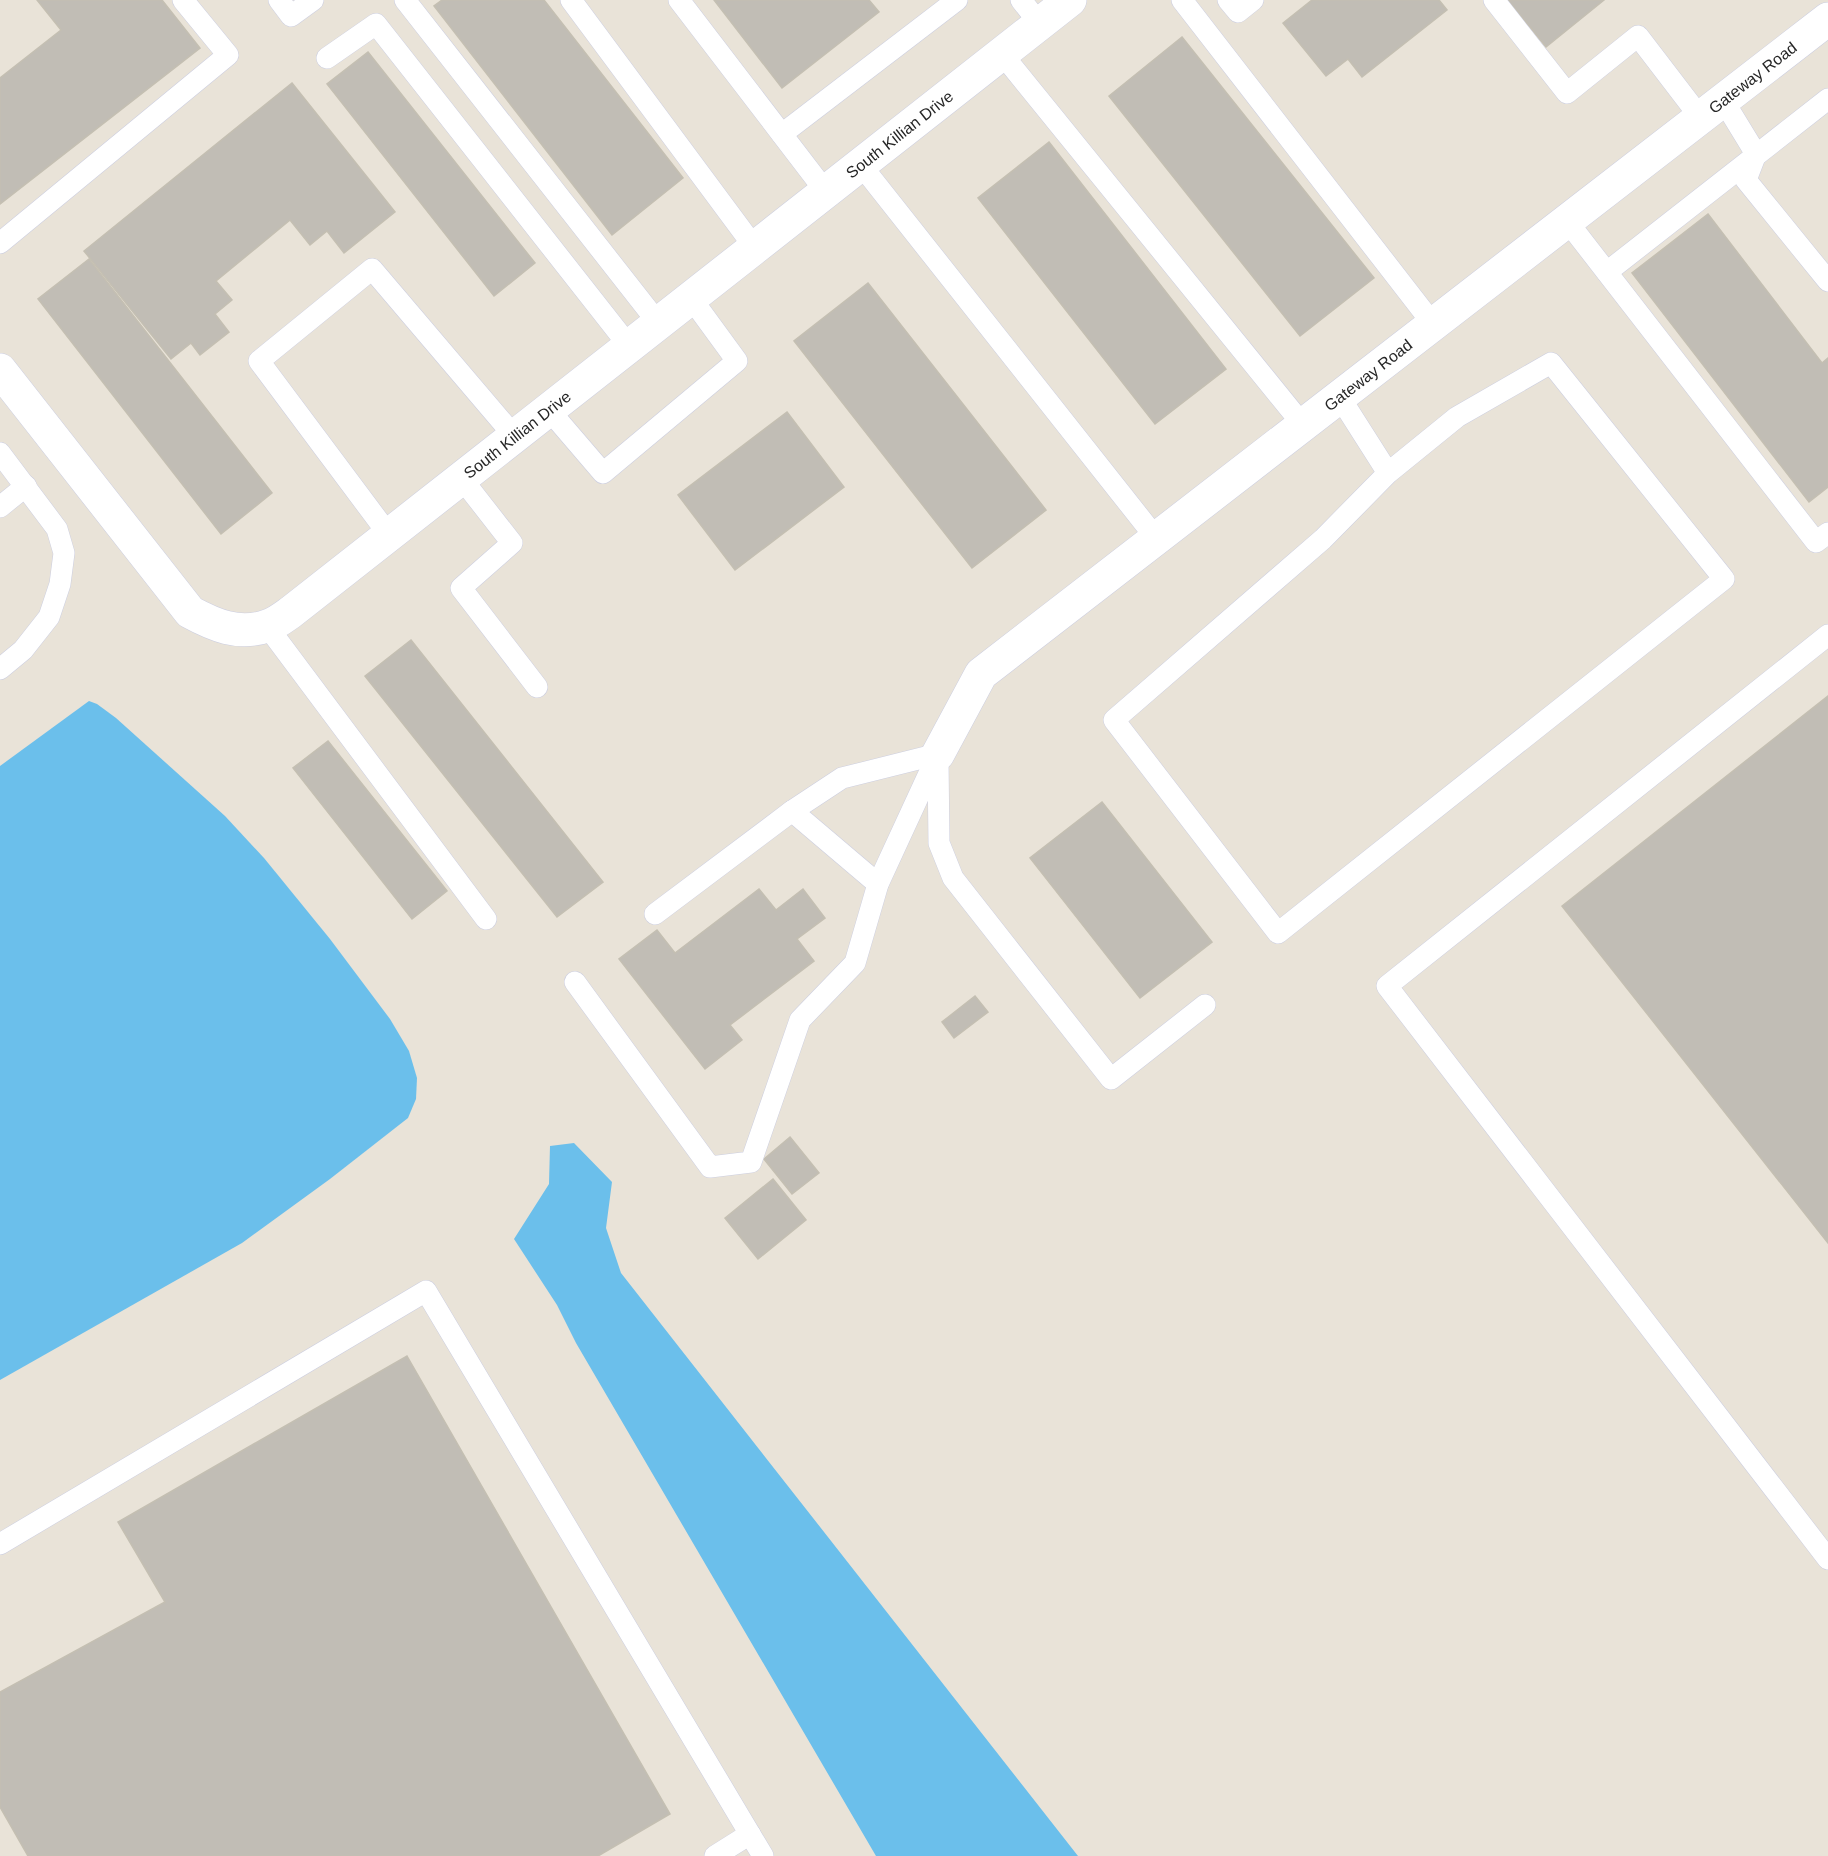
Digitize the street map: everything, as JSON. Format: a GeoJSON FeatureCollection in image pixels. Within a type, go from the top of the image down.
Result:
{"type":"FeatureCollection","features":[{"type":"Feature","properties":{"kind":"street","name":"South Killian Drive"},"geometry":{"type":"LineString","coordinates":[[0,370],[190,612],[214,625],[240,630],[267,626],[291,612],[462,479],[1002,54],[1030,12],[1070,0]]}},
{"type":"Feature","properties":{"kind":"street","name":"Gateway Road"},"geometry":{"type":"LineString","coordinates":[[938,754],[981,674],[1828,19]]}},
{"type":"Feature","properties":{"kind":"lane"},"geometry":{"type":"LineString","coordinates":[[0,243],[228,56],[183,0]]}},
{"type":"Feature","properties":{"kind":"lane"},"geometry":{"type":"LineString","coordinates":[[279,0],[291,16],[312,0]]}},
{"type":"Feature","properties":{"kind":"lane"},"geometry":{"type":"LineString","coordinates":[[405,0],[659,324]]}},
{"type":"Feature","properties":{"kind":"lane"},"geometry":{"type":"LineString","coordinates":[[571,0],[755,248]]}},
{"type":"Feature","properties":{"kind":"lane"},"geometry":{"type":"LineString","coordinates":[[679,0],[826,192]]}},
{"type":"Feature","properties":{"kind":"lane"},"geometry":{"type":"LineString","coordinates":[[782,134],[957,0]]}},
{"type":"Feature","properties":{"kind":"lane"},"geometry":{"type":"LineString","coordinates":[[1182,0],[1433,324]]}},
{"type":"Feature","properties":{"kind":"lane"},"geometry":{"type":"LineString","coordinates":[[1228,0],[1238,12],[1253,0]]}},
{"type":"Feature","properties":{"kind":"lane"},"geometry":{"type":"LineString","coordinates":[[1494,0],[1567,93],[1638,36],[1756,154]]}},
{"type":"Feature","properties":{"kind":"lane"},"geometry":{"type":"LineString","coordinates":[[327,58],[376,24],[629,346]]}},
{"type":"Feature","properties":{"kind":"lane"},"geometry":{"type":"LineString","coordinates":[[1002,54],[1303,425]]}},
{"type":"Feature","properties":{"kind":"lane"},"geometry":{"type":"LineString","coordinates":[[1607,272],[1756,154],[1826,104]]}},
{"type":"Feature","properties":{"kind":"lane"},"geometry":{"type":"LineString","coordinates":[[1756,154],[1746,180],[1828,281]]}},
{"type":"Feature","properties":{"kind":"lane"},"geometry":{"type":"LineString","coordinates":[[861,165],[1156,538]]}},
{"type":"Feature","properties":{"kind":"lane"},"geometry":{"type":"LineString","coordinates":[[1567,221],[1816,542],[1828,533]]}},
{"type":"Feature","properties":{"kind":"lane"},"geometry":{"type":"LineString","coordinates":[[389,535],[259,361],[372,269],[515,437]]}},
{"type":"Feature","properties":{"kind":"lane"},"geometry":{"type":"LineString","coordinates":[[549,410],[603,473],[737,361],[691,298]]}},
{"type":"Feature","properties":{"kind":"lane"},"geometry":{"type":"LineString","coordinates":[[1551,363],[1724,579],[1278,933],[1114,720],[1323,539],[1388,473],[1457,417],[1551,363]]}},
{"type":"Feature","properties":{"kind":"lane"},"geometry":{"type":"LineString","coordinates":[[1340,396],[1388,473]]}},
{"type":"Feature","properties":{"kind":"lane"},"geometry":{"type":"LineString","coordinates":[[0,453],[57,529],[64,554],[60,584],[48,617],[23,650],[0,669]]}},
{"type":"Feature","properties":{"kind":"lane"},"geometry":{"type":"LineString","coordinates":[[462,479],[512,543],[461,588],[537,687]]}},
{"type":"Feature","properties":{"kind":"lane"},"geometry":{"type":"LineString","coordinates":[[0,507],[26,486]]}},
{"type":"Feature","properties":{"kind":"lane"},"geometry":{"type":"LineString","coordinates":[[267,626],[486,919]]}},
{"type":"Feature","properties":{"kind":"lane"},"geometry":{"type":"LineString","coordinates":[[1828,635],[1387,986],[1828,1559]]}},
{"type":"Feature","properties":{"kind":"lane"},"geometry":{"type":"LineString","coordinates":[[655,914],[792,812],[842,778],[938,754]]}},
{"type":"Feature","properties":{"kind":"lane"},"geometry":{"type":"LineString","coordinates":[[575,982],[710,1167],[751,1162],[800,1020],[855,963],[878,884],[938,754]]}},
{"type":"Feature","properties":{"kind":"lane"},"geometry":{"type":"LineString","coordinates":[[938,754],[939,843],[953,878],[1111,1079],[1205,1005]]}},
{"type":"Feature","properties":{"kind":"lane"},"geometry":{"type":"LineString","coordinates":[[792,812],[878,884]]}},
{"type":"Feature","properties":{"kind":"lane"},"geometry":{"type":"LineString","coordinates":[[0,1544],[426,1291],[763,1856]]}},
{"type":"Feature","properties":{"kind":"lane"},"geometry":{"type":"LineString","coordinates":[[715,1856],[750,1834]]}},
{"type":"Feature","properties":{"kind":"water"},"geometry":{"type":"Polygon","coordinates":[[[89,701],[116,718],[225,816],[264,858],[330,939],[390,1019],[409,1051],[417,1078],[416,1099],[408,1118],[330,1179],[242,1243],[0,1380],[0,766],[89,701]]]}},
{"type":"Feature","properties":{"kind":"water"},"geometry":{"type":"Polygon","coordinates":[[[574,1143],[612,1182],[606,1228],[621,1273],[1078,1856],[876,1856],[576,1343],[557,1305],[514,1239],[549,1184],[550,1146],[574,1143]]]}},
{"type":"Feature","properties":{"kind":"building"},"geometry":{"type":"Polygon","coordinates":[[[37,0],[162,0],[200,48],[0,204],[0,78],[61,30],[37,0]]]}},
{"type":"Feature","properties":{"kind":"building"},"geometry":{"type":"Polygon","coordinates":[[[442,0],[544,0],[683,178],[612,235],[434,6],[442,0]]]}},
{"type":"Feature","properties":{"kind":"building"},"geometry":{"type":"Polygon","coordinates":[[[714,0],[869,0],[879,12],[782,88],[714,0]]]}},
{"type":"Feature","properties":{"kind":"building"},"geometry":{"type":"Polygon","coordinates":[[[1312,0],[1439,0],[1447,10],[1362,77],[1348,59],[1326,76],[1283,23],[1312,0]]]}},
{"type":"Feature","properties":{"kind":"building"},"geometry":{"type":"Polygon","coordinates":[[[1508,0],[1604,0],[1546,47],[1508,0]]]}},
{"type":"Feature","properties":{"kind":"building"},"geometry":{"type":"Polygon","coordinates":[[[1182,37],[1374,278],[1300,336],[1109,96],[1182,37]]]}},
{"type":"Feature","properties":{"kind":"building"},"geometry":{"type":"Polygon","coordinates":[[[368,52],[535,263],[494,296],[327,84],[368,52]]]}},
{"type":"Feature","properties":{"kind":"building"},"geometry":{"type":"Polygon","coordinates":[[[292,83],[395,212],[344,253],[327,231],[310,245],[290,220],[216,281],[232,300],[215,314],[229,332],[200,355],[191,343],[171,359],[84,251],[292,83]]]}},
{"type":"Feature","properties":{"kind":"building"},"geometry":{"type":"Polygon","coordinates":[[[1049,142],[1226,369],[1155,424],[978,198],[1049,142]]]}},
{"type":"Feature","properties":{"kind":"building"},"geometry":{"type":"Polygon","coordinates":[[[1708,214],[1822,363],[1828,358],[1828,487],[1809,502],[1632,273],[1708,214]]]}},
{"type":"Feature","properties":{"kind":"building"},"geometry":{"type":"Polygon","coordinates":[[[89,259],[272,493],[221,534],[38,299],[89,259]]]}},
{"type":"Feature","properties":{"kind":"building"},"geometry":{"type":"Polygon","coordinates":[[[868,283],[1046,510],[972,568],[794,341],[868,283]]]}},
{"type":"Feature","properties":{"kind":"building"},"geometry":{"type":"Polygon","coordinates":[[[787,412],[844,487],[735,570],[678,495],[787,412]]]}},
{"type":"Feature","properties":{"kind":"building"},"geometry":{"type":"Polygon","coordinates":[[[411,640],[603,882],[557,917],[365,676],[411,640]]]}},
{"type":"Feature","properties":{"kind":"building"},"geometry":{"type":"Polygon","coordinates":[[[1828,696],[1828,1243],[1562,906],[1828,696]]]}},
{"type":"Feature","properties":{"kind":"building"},"geometry":{"type":"Polygon","coordinates":[[[328,741],[447,891],[412,919],[293,768],[328,741]]]}},
{"type":"Feature","properties":{"kind":"building"},"geometry":{"type":"Polygon","coordinates":[[[1102,802],[1212,942],[1140,998],[1030,858],[1102,802]]]}},
{"type":"Feature","properties":{"kind":"building"},"geometry":{"type":"Polygon","coordinates":[[[759,889],[776,910],[803,889],[825,918],[797,939],[814,961],[730,1025],[742,1040],[705,1069],[619,959],[657,930],[675,953],[759,889]]]}},
{"type":"Feature","properties":{"kind":"building"},"geometry":{"type":"Polygon","coordinates":[[[975,996],[988,1012],[954,1038],[942,1022],[975,996]]]}},
{"type":"Feature","properties":{"kind":"building"},"geometry":{"type":"Polygon","coordinates":[[[790,1137],[819,1173],[792,1194],[764,1159],[790,1137]]]}},
{"type":"Feature","properties":{"kind":"building"},"geometry":{"type":"Polygon","coordinates":[[[773,1179],[806,1220],[758,1259],[725,1218],[773,1179]]]}},
{"type":"Feature","properties":{"kind":"building"},"geometry":{"type":"Polygon","coordinates":[[[407,1356],[670,1814],[598,1856],[28,1856],[0,1807],[0,1692],[165,1602],[118,1522],[407,1356]]]}}]}
